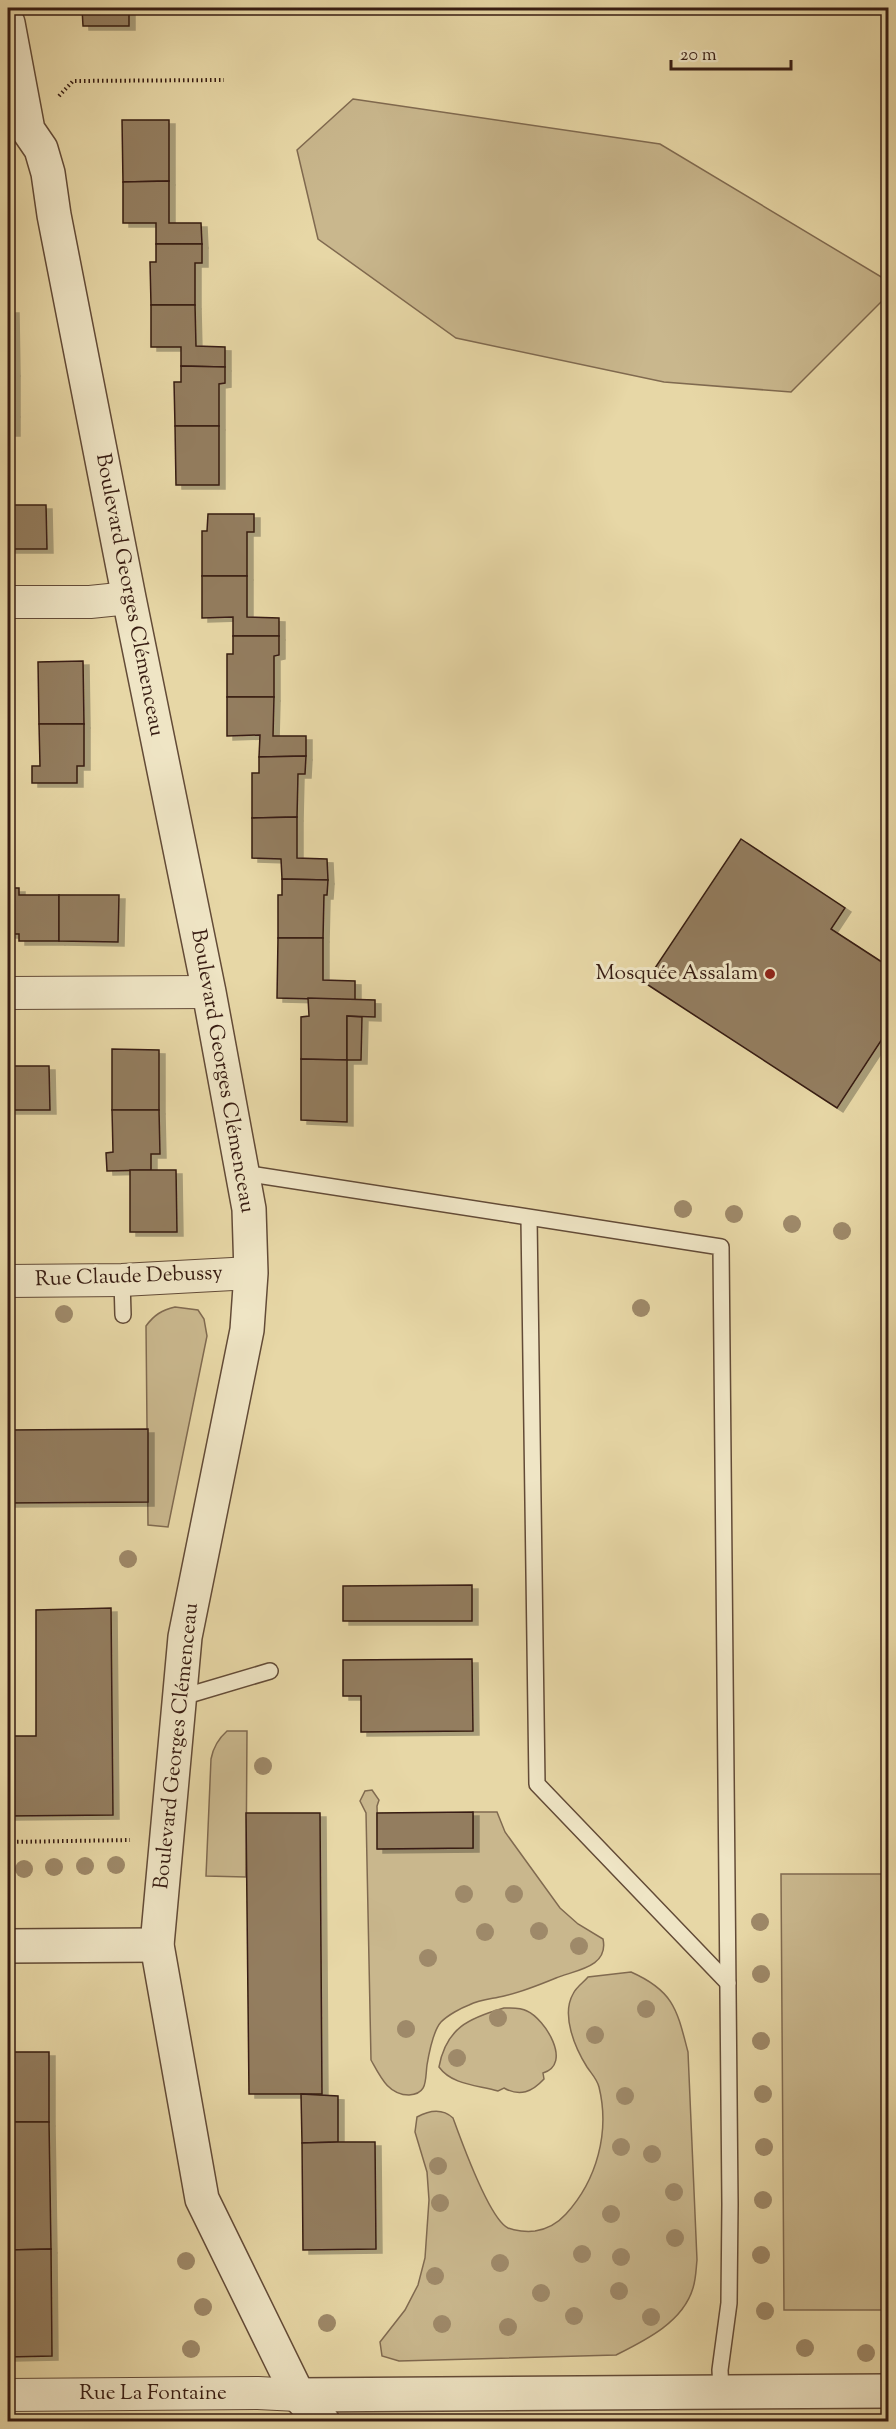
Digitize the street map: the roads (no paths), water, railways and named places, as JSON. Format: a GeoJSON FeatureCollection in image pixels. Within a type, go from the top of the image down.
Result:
{"type":"FeatureCollection","features":[{"type":"Feature","properties":{"kind":"street","name":"Boulevard Georges Clémenceau"},"geometry":{"type":"LineString","coordinates":[[8,23],[18,130],[40,149],[48,173],[54,215],[209,992],[249,1209],[251,1273],[247,1330],[184,1637],[157,1945],[202,2199],[298,2395],[323,2421]]}},
{"type":"Feature","properties":{"kind":"street"},"geometry":{"type":"LineString","coordinates":[[8,602],[90,602],[129,598]]}},
{"type":"Feature","properties":{"kind":"street"},"geometry":{"type":"LineString","coordinates":[[8,993],[209,992]]}},
{"type":"Feature","properties":{"kind":"street","name":"Rue Claude Debussy"},"geometry":{"type":"LineString","coordinates":[[8,1281],[122,1280],[251,1273]]}},
{"type":"Feature","properties":{"kind":"street"},"geometry":{"type":"LineString","coordinates":[[8,1946],[157,1945]]}},
{"type":"Feature","properties":{"kind":"street","name":"Rue La Fontaine"},"geometry":{"type":"LineString","coordinates":[[8,2395],[128,2387],[298,2395]]}},
{"type":"Feature","properties":{"kind":"street"},"geometry":{"type":"LineString","coordinates":[[298,2395],[888,2391]]}},
{"type":"Feature","properties":{"kind":"lane"},"geometry":{"type":"LineString","coordinates":[[244,1173],[721,1247],[729,2302],[720,2370],[721,2391]]}},
{"type":"Feature","properties":{"kind":"lane"},"geometry":{"type":"LineString","coordinates":[[529,1218],[537,1784],[728,1983]]}},
{"type":"Feature","properties":{"kind":"lane"},"geometry":{"type":"LineString","coordinates":[[122,1280],[123,1315]]}},
{"type":"Feature","properties":{"kind":"lane"},"geometry":{"type":"LineString","coordinates":[[179,1698],[270,1671]]}},
{"type":"Feature","properties":{"kind":"place","name":"Mosquée Assalam"},"geometry":{"type":"Point","coordinates":[770,974]}}]}
